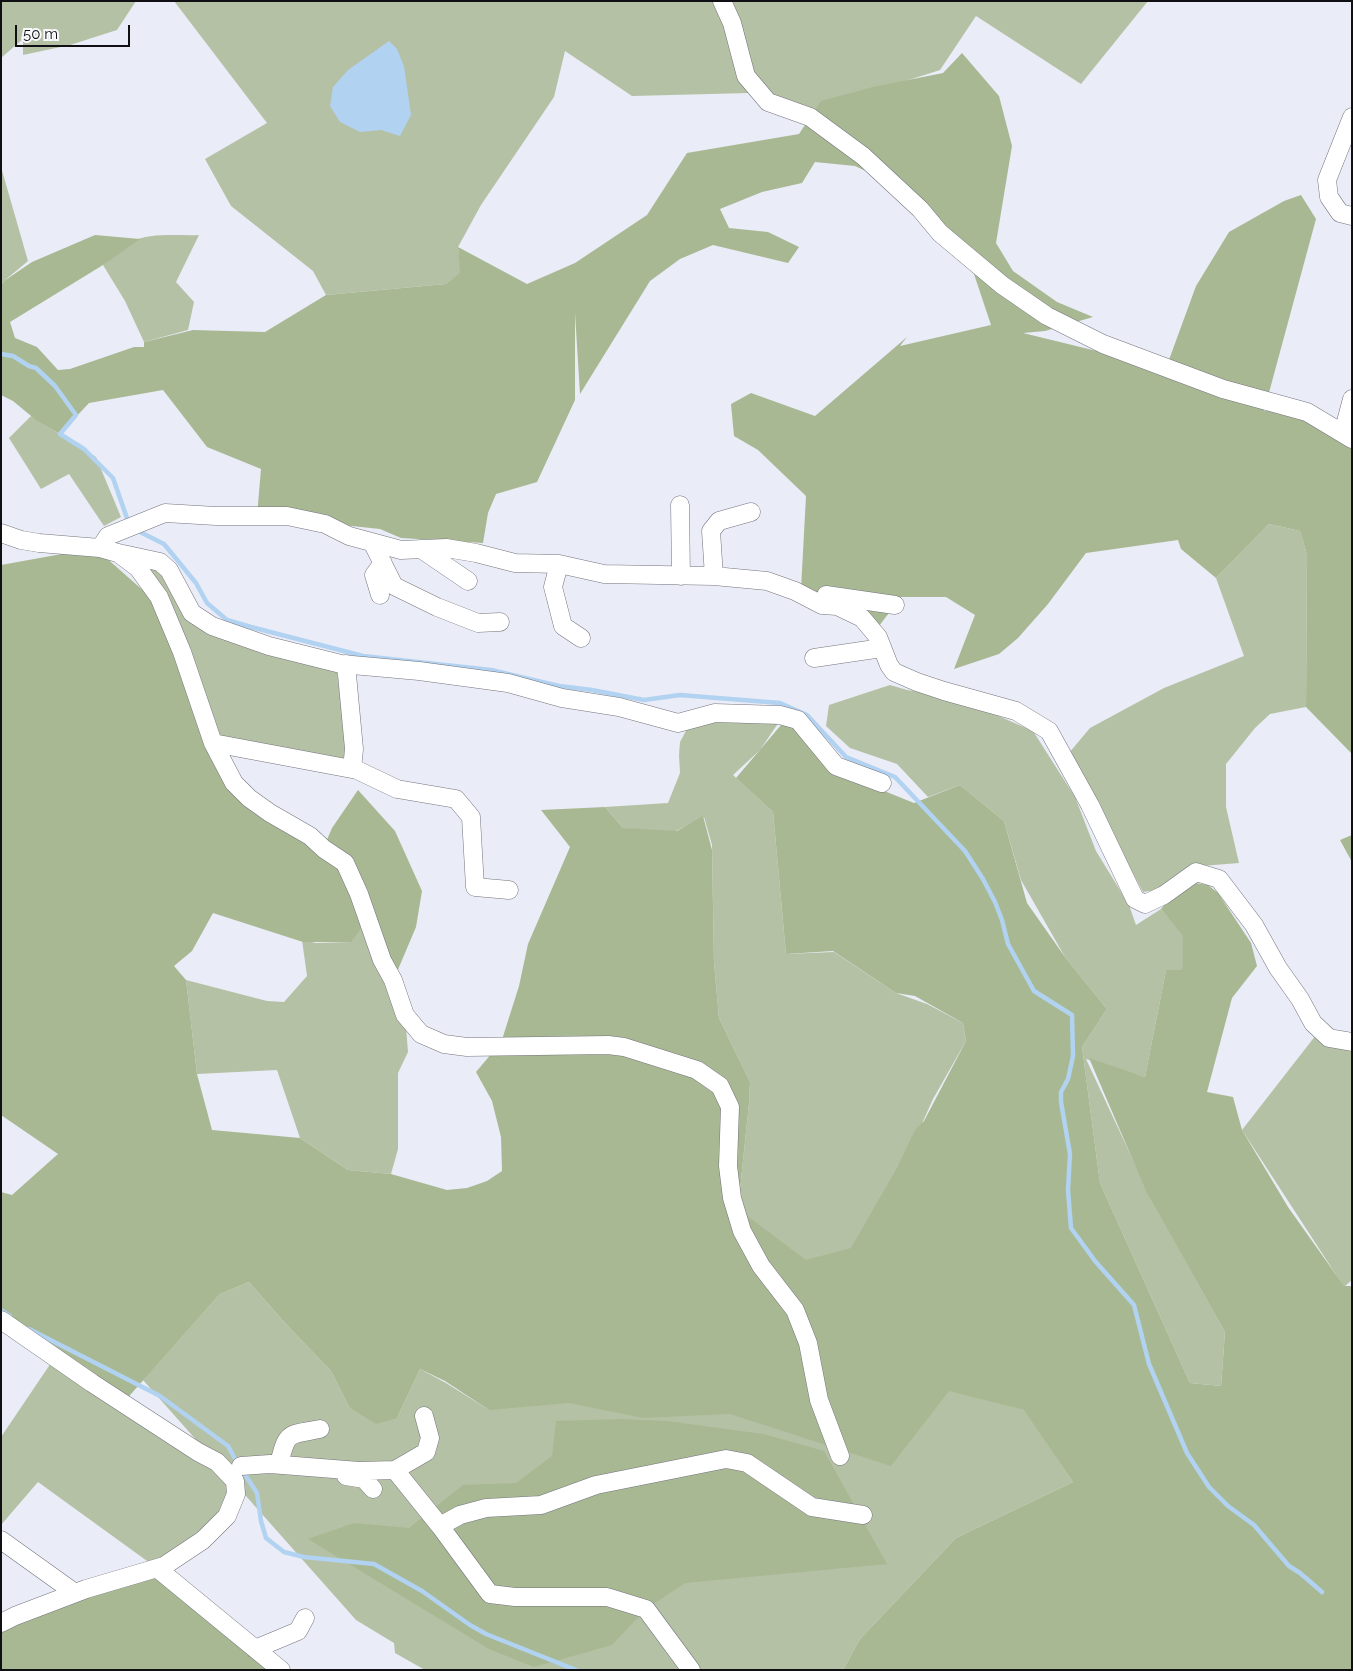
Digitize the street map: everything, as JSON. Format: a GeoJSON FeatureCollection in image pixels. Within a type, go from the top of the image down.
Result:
{"type":"FeatureCollection","features":[{"type":"Feature","properties":{"kind":"street"},"geometry":{"type":"LineString","coordinates":[[722,1],[732,23],[746,76],[768,102],[810,117],[863,156],[920,209],[940,233],[1002,285],[1048,316],[1103,344],[1223,389],[1308,412],[1347,436],[1352,399]]}},
{"type":"Feature","properties":{"kind":"street"},"geometry":{"type":"LineString","coordinates":[[1352,117],[1327,180],[1329,196],[1340,213],[1352,216]]}},
{"type":"Feature","properties":{"kind":"street"},"geometry":{"type":"LineString","coordinates":[[680,504],[682,576]]}},
{"type":"Feature","properties":{"kind":"street"},"geometry":{"type":"LineString","coordinates":[[714,576],[711,531],[719,521],[751,512]]}},
{"type":"Feature","properties":{"kind":"street"},"geometry":{"type":"LineString","coordinates":[[100,548],[108,536],[165,513],[216,516],[287,516],[325,524],[349,536],[402,550],[446,548],[476,552],[515,563],[559,564],[604,574],[714,576],[767,581],[795,591],[822,605],[837,606],[862,618],[878,637],[889,665],[894,672],[944,691],[1016,710],[1050,731],[1090,805],[1135,899],[1145,904],[1152,901],[1164,895],[1196,872],[1219,879],[1254,925],[1278,968],[1300,999],[1313,1023],[1328,1038],[1352,1042]]}},
{"type":"Feature","properties":{"kind":"street"},"geometry":{"type":"LineString","coordinates":[[1,533],[21,540],[100,548],[160,562],[169,570],[192,613],[212,626],[269,646],[346,664],[508,682],[562,698],[618,707],[678,723],[715,713],[780,715],[798,720],[836,766],[882,784]]}},
{"type":"Feature","properties":{"kind":"street"},"geometry":{"type":"LineString","coordinates":[[372,542],[394,586],[437,607],[478,623],[500,622]]}},
{"type":"Feature","properties":{"kind":"street"},"geometry":{"type":"LineString","coordinates":[[421,549],[468,581]]}},
{"type":"Feature","properties":{"kind":"street"},"geometry":{"type":"LineString","coordinates":[[118,553],[138,568],[159,597],[182,652],[213,744],[234,783],[249,798],[270,813],[310,836],[324,849],[345,863],[359,894],[382,960],[393,980],[405,1015],[421,1034],[444,1044],[467,1047],[608,1045],[624,1047],[697,1070],[720,1086],[730,1107],[728,1166],[732,1198],[742,1231],[761,1266],[794,1310],[808,1343],[819,1400],[840,1456]]}},
{"type":"Feature","properties":{"kind":"street"},"geometry":{"type":"LineString","coordinates":[[380,595],[374,575],[383,563]]}},
{"type":"Feature","properties":{"kind":"street"},"geometry":{"type":"LineString","coordinates":[[559,564],[553,587],[562,626],[581,638]]}},
{"type":"Feature","properties":{"kind":"street"},"geometry":{"type":"LineString","coordinates":[[795,591],[895,605]]}},
{"type":"Feature","properties":{"kind":"street"},"geometry":{"type":"LineString","coordinates":[[814,658],[882,648]]}},
{"type":"Feature","properties":{"kind":"street"},"geometry":{"type":"LineString","coordinates":[[346,664],[354,749],[352,769]]}},
{"type":"Feature","properties":{"kind":"street"},"geometry":{"type":"LineString","coordinates":[[213,744],[352,769],[397,790],[456,799],[470,817],[475,887],[509,890]]}},
{"type":"Feature","properties":{"kind":"street"},"geometry":{"type":"LineString","coordinates":[[1,1320],[98,1387],[198,1452],[218,1462],[235,1481],[236,1494],[227,1516],[203,1540],[158,1569],[75,1593],[1,1623]]}},
{"type":"Feature","properties":{"kind":"street"},"geometry":{"type":"LineString","coordinates":[[241,1466],[279,1464],[359,1471],[395,1470],[426,1452],[430,1438],[424,1416]]}},
{"type":"Feature","properties":{"kind":"street"},"geometry":{"type":"LineString","coordinates":[[279,1464],[284,1442],[292,1434],[320,1429]]}},
{"type":"Feature","properties":{"kind":"street"},"geometry":{"type":"LineString","coordinates":[[440,1526],[460,1515],[486,1508],[541,1505],[596,1485],[726,1459],[747,1463],[812,1507],[863,1515]]}},
{"type":"Feature","properties":{"kind":"street"},"geometry":{"type":"LineString","coordinates":[[319,1468],[322,1473],[364,1478],[373,1489]]}},
{"type":"Feature","properties":{"kind":"street"},"geometry":{"type":"LineString","coordinates":[[395,1470],[440,1526],[490,1594],[515,1597],[606,1597],[646,1609],[691,1670]]}},
{"type":"Feature","properties":{"kind":"street"},"geometry":{"type":"LineString","coordinates":[[1,1540],[75,1593]]}},
{"type":"Feature","properties":{"kind":"street"},"geometry":{"type":"LineString","coordinates":[[158,1569],[281,1670]]}},
{"type":"Feature","properties":{"kind":"street"},"geometry":{"type":"LineString","coordinates":[[255,1649],[298,1631],[306,1618]]}},
{"type":"Feature","properties":{"kind":"green space"},"geometry":{"type":"Polygon","coordinates":[[[1,1],[136,1],[117,30],[70,45],[23,55],[23,39],[1,58],[1,1]]]}},
{"type":"Feature","properties":{"kind":"green space"},"geometry":{"type":"Polygon","coordinates":[[[174,1],[1148,1],[1081,84],[976,16],[940,70],[815,110],[749,93],[632,96],[565,51],[554,97],[481,205],[458,247],[461,273],[446,284],[326,295],[313,271],[231,206],[205,159],[267,123],[174,1]]]}},
{"type":"Feature","properties":{"kind":"green space"},"geometry":{"type":"Polygon","coordinates":[[[962,53],[999,96],[1012,146],[996,243],[1013,271],[1057,302],[1093,317],[1045,331],[1023,333],[1166,368],[1196,286],[1229,232],[1284,201],[1301,195],[1316,219],[1264,411],[1307,412],[1352,439],[1352,754],[1306,707],[1307,555],[1300,531],[1269,524],[1216,578],[1181,549],[1178,540],[1086,553],[1048,604],[1018,638],[999,654],[954,669],[975,615],[946,597],[901,597],[879,626],[801,589],[806,496],[758,450],[734,436],[731,404],[751,393],[815,416],[907,337],[900,346],[991,325],[968,256],[892,183],[855,166],[815,162],[802,183],[762,192],[720,209],[729,228],[768,232],[799,247],[788,263],[713,245],[680,259],[650,281],[580,394],[575,313],[575,400],[537,482],[496,494],[488,513],[483,543],[401,538],[380,529],[257,516],[261,469],[207,447],[163,390],[89,403],[60,434],[36,420],[13,401],[1,395],[1,286],[4,281],[32,262],[95,235],[140,239],[103,265],[10,322],[15,338],[37,347],[58,370],[70,369],[134,347],[144,347],[144,342],[193,330],[265,332],[326,295],[446,284],[460,273],[458,247],[527,284],[575,263],[647,215],[687,153],[799,134],[821,101],[873,87],[943,73],[962,53]]]}},
{"type":"Feature","properties":{"kind":"green space"},"geometry":{"type":"Polygon","coordinates":[[[1,167],[28,261],[4,281],[1,286],[1,167]]]}},
{"type":"Feature","properties":{"kind":"green space"},"geometry":{"type":"Polygon","coordinates":[[[164,235],[199,235],[176,282],[194,302],[188,330],[144,342],[125,301],[103,265],[124,247],[139,239],[164,235]]]}},
{"type":"Feature","properties":{"kind":"green space"},"geometry":{"type":"Polygon","coordinates":[[[31,416],[96,457],[121,517],[104,526],[69,474],[41,489],[9,438],[31,416]]]}},
{"type":"Feature","properties":{"kind":"green space"},"geometry":{"type":"Polygon","coordinates":[[[1269,524],[1300,531],[1307,555],[1306,707],[1270,714],[1255,728],[1226,764],[1226,807],[1239,863],[1189,867],[1156,890],[1143,892],[1069,753],[1090,728],[1164,688],[1244,656],[1216,578],[1269,524]]]}},
{"type":"Feature","properties":{"kind":"green space"},"geometry":{"type":"Polygon","coordinates":[[[95,548],[155,601],[215,763],[323,849],[332,828],[358,790],[395,831],[422,891],[416,927],[394,979],[362,911],[360,930],[351,942],[303,942],[213,913],[192,951],[174,966],[186,980],[197,1074],[212,1130],[300,1138],[348,1170],[391,1174],[447,1190],[467,1188],[487,1181],[502,1171],[501,1137],[492,1101],[476,1072],[497,1047],[500,1046],[519,986],[528,944],[570,847],[541,810],[605,807],[623,828],[677,831],[703,816],[712,850],[714,962],[719,1018],[750,1082],[738,1209],[806,1260],[851,1248],[897,1168],[915,1130],[924,1121],[966,1041],[963,1023],[915,996],[896,993],[833,951],[786,954],[773,812],[736,778],[787,718],[832,770],[914,803],[960,785],[1004,821],[1027,903],[1065,957],[1107,1009],[1082,1047],[1100,1183],[1190,1383],[1221,1386],[1225,1332],[1147,1193],[1089,1058],[1145,1077],[1166,970],[1182,970],[1183,936],[1161,909],[1166,903],[1195,883],[1208,885],[1218,893],[1251,943],[1257,966],[1232,998],[1207,1092],[1233,1097],[1242,1130],[1288,1207],[1344,1286],[1352,1286],[1352,1670],[843,1670],[860,1639],[956,1538],[1073,1482],[1024,1410],[949,1391],[891,1466],[730,1414],[643,1418],[569,1403],[489,1410],[445,1381],[420,1369],[397,1418],[376,1424],[349,1407],[331,1371],[249,1282],[220,1294],[123,1403],[1,1318],[1,1192],[12,1195],[58,1154],[1,1115],[1,565],[95,548]]]}},
{"type":"Feature","properties":{"kind":"green space"},"geometry":{"type":"Polygon","coordinates":[[[136,558],[169,570],[190,618],[275,655],[337,672],[348,754],[334,764],[220,742],[136,558]]]}},
{"type":"Feature","properties":{"kind":"green space"},"geometry":{"type":"Polygon","coordinates":[[[890,685],[907,690],[942,695],[980,708],[1033,731],[1075,797],[1096,851],[1129,905],[1136,925],[1161,909],[1184,936],[1182,970],[1166,970],[1145,1077],[1086,1059],[1153,1203],[1225,1332],[1221,1386],[1190,1383],[1100,1183],[1082,1047],[1107,1009],[1065,957],[1021,880],[1004,821],[960,785],[928,797],[897,764],[850,748],[826,726],[829,705],[890,685]]]}},
{"type":"Feature","properties":{"kind":"green space"},"geometry":{"type":"Polygon","coordinates":[[[711,716],[781,719],[760,750],[733,775],[773,812],[786,954],[834,952],[896,993],[927,1004],[963,1023],[966,1041],[933,1099],[912,1146],[949,1390],[1025,1410],[1073,1482],[956,1538],[860,1639],[843,1670],[425,1670],[395,1653],[394,1643],[356,1620],[143,1380],[220,1294],[249,1282],[331,1371],[349,1407],[397,1418],[420,1369],[489,1410],[738,1209],[750,1082],[719,1018],[714,962],[712,845],[704,817],[676,831],[651,831],[623,828],[605,807],[668,803],[680,773],[680,742],[687,729],[711,716]]]}},
{"type":"Feature","properties":{"kind":"green space"},"geometry":{"type":"Polygon","coordinates":[[[1352,835],[1352,862],[1340,840],[1352,835]]]}},
{"type":"Feature","properties":{"kind":"green space"},"geometry":{"type":"Polygon","coordinates":[[[364,915],[405,1015],[408,1052],[398,1073],[398,1149],[391,1174],[348,1170],[300,1138],[277,1070],[197,1074],[186,980],[267,1001],[284,1002],[307,976],[302,940],[316,943],[350,942],[364,915]]]}},
{"type":"Feature","properties":{"kind":"green space"},"geometry":{"type":"Polygon","coordinates":[[[1316,1035],[1352,1042],[1352,1280],[1344,1287],[1242,1130],[1316,1035]]]}},
{"type":"Feature","properties":{"kind":"green space"},"geometry":{"type":"Polygon","coordinates":[[[55,1357],[211,1459],[233,1490],[216,1516],[208,1524],[154,1566],[38,1482],[1,1525],[1,1437],[55,1357]]]}},
{"type":"Feature","properties":{"kind":"green space"},"geometry":{"type":"Polygon","coordinates":[[[622,1419],[667,1421],[763,1434],[824,1451],[887,1564],[685,1583],[646,1609],[612,1645],[534,1667],[489,1649],[308,1539],[354,1523],[409,1528],[463,1485],[516,1483],[552,1456],[556,1421],[622,1419]]]}},
{"type":"Feature","properties":{"kind":"green space"},"geometry":{"type":"Polygon","coordinates":[[[158,1569],[282,1670],[1,1670],[1,1624],[158,1569]]]}},
{"type":"Feature","properties":{"kind":"water"},"geometry":{"type":"Polygon","coordinates":[[[389,41],[397,49],[404,66],[411,115],[400,136],[381,130],[360,132],[340,122],[330,106],[333,87],[348,70],[389,41]]]}},
{"type":"Feature","properties":{"kind":"waterway"},"geometry":{"type":"LineString","coordinates":[[1,354],[13,356],[36,368],[55,386],[76,415],[60,434],[84,449],[113,478],[129,524]]}},
{"type":"Feature","properties":{"kind":"waterway"},"geometry":{"type":"LineString","coordinates":[[136,530],[164,544],[196,583],[207,603],[227,620],[363,656],[491,670],[559,686],[644,700],[680,695],[780,703],[807,715],[846,757],[895,777],[965,851],[995,902],[1008,944],[1034,991],[1072,1015],[1073,1056],[1068,1079],[1061,1092],[1070,1154],[1068,1190],[1071,1228],[1095,1261],[1134,1305],[1149,1364],[1187,1453],[1209,1487],[1228,1506],[1254,1525],[1289,1566],[1322,1592]]}},
{"type":"Feature","properties":{"kind":"waterway"},"geometry":{"type":"LineString","coordinates":[[1,1310],[10,1316]]}},
{"type":"Feature","properties":{"kind":"waterway"},"geometry":{"type":"LineString","coordinates":[[29,1329],[160,1396],[228,1446],[238,1464]]}},
{"type":"Feature","properties":{"kind":"waterway"},"geometry":{"type":"LineString","coordinates":[[242,1470],[257,1493],[261,1521],[266,1538],[284,1552],[304,1557],[374,1564],[422,1591],[486,1634],[576,1670]]}}]}
